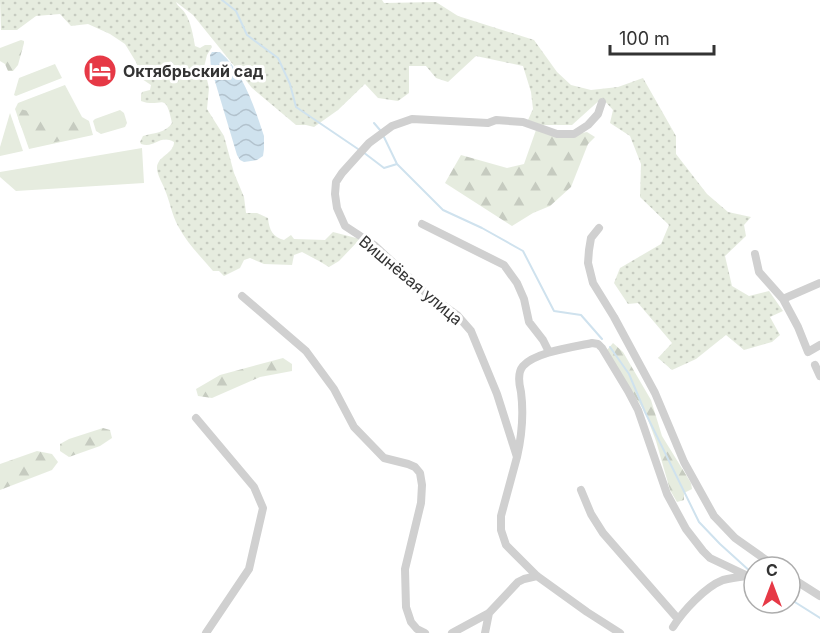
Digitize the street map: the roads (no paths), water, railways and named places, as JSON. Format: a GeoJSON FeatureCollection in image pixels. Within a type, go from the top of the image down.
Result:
{"type":"FeatureCollection","features":[{"type":"Feature","properties":{"kind":"street","name":"Вишнёвая улица"},"geometry":{"type":"LineString","coordinates":[[517,457],[497,394],[471,331],[458,315],[426,293],[374,245],[345,226],[335,194],[336,182],[369,143],[392,126],[412,119],[488,123],[496,120],[523,122],[557,134],[574,134],[598,114],[602,102]]}},
{"type":"Feature","properties":{"kind":"street"},"geometry":{"type":"LineString","coordinates":[[422,224],[504,265],[517,283],[524,299],[529,322],[549,352]]}},
{"type":"Feature","properties":{"kind":"street"},"geometry":{"type":"LineString","coordinates":[[599,228],[591,238],[588,250],[588,263],[593,283],[655,393],[684,462],[714,516],[735,538],[759,555]]}},
{"type":"Feature","properties":{"kind":"street"},"geometry":{"type":"LineString","coordinates":[[755,254],[759,272],[783,298],[808,352],[820,345]]}},
{"type":"Feature","properties":{"kind":"street"},"geometry":{"type":"LineString","coordinates":[[783,298],[820,283]]}},
{"type":"Feature","properties":{"kind":"street"},"geometry":{"type":"LineString","coordinates":[[242,296],[306,351],[334,389],[354,427],[384,458],[408,464],[420,473],[421,503],[405,569],[406,607],[411,622],[425,633]]}},
{"type":"Feature","properties":{"kind":"street"},"geometry":{"type":"LineString","coordinates":[[620,633],[537,576],[506,545],[501,530],[501,516],[521,440],[523,421],[519,377],[521,368],[529,361],[549,352],[592,343],[598,344],[638,410],[668,494],[686,529],[710,558],[742,572]]}},
{"type":"Feature","properties":{"kind":"street"},"geometry":{"type":"LineString","coordinates":[[815,365],[820,376]]}},
{"type":"Feature","properties":{"kind":"street"},"geometry":{"type":"LineString","coordinates":[[196,417],[254,488],[263,508],[249,569],[206,633]]}},
{"type":"Feature","properties":{"kind":"street"},"geometry":{"type":"LineString","coordinates":[[581,490],[591,514],[603,532],[675,623],[704,592],[714,585],[724,580],[742,577]]}},
{"type":"Feature","properties":{"kind":"street"},"geometry":{"type":"LineString","coordinates":[[452,633],[489,614],[518,582],[537,576]]}},
{"type":"Feature","properties":{"kind":"street"},"geometry":{"type":"LineString","coordinates":[[802,585],[820,596]]}},
{"type":"Feature","properties":{"kind":"street"},"geometry":{"type":"LineString","coordinates":[[485,633],[489,614]]}},
{"type":"Feature","properties":{"kind":"water"},"geometry":{"type":"Polygon","coordinates":[[[212,52],[220,52],[228,60],[242,80],[252,103],[264,136],[263,156],[257,160],[244,162],[237,155],[211,68],[210,55],[212,52]]]}},
{"type":"Feature","properties":{"kind":"waterway"},"geometry":{"type":"LineString","coordinates":[[222,0],[236,11],[247,35],[278,58],[290,84],[296,107],[358,149]]}},
{"type":"Feature","properties":{"kind":"waterway"},"geometry":{"type":"LineString","coordinates":[[374,123],[380,130]]}},
{"type":"Feature","properties":{"kind":"waterway"},"geometry":{"type":"LineString","coordinates":[[383,135],[397,164]]}},
{"type":"Feature","properties":{"kind":"waterway"},"geometry":{"type":"LineString","coordinates":[[363,152],[384,168],[397,164],[443,210],[523,251],[554,311],[581,315],[602,339]]}},
{"type":"Feature","properties":{"kind":"waterway"},"geometry":{"type":"LineString","coordinates":[[610,347],[629,374],[699,522],[742,564]]}},
{"type":"Feature","properties":{"kind":"waterway"},"geometry":{"type":"LineString","coordinates":[[802,607],[820,618]]}},
{"type":"Feature","properties":{"kind":"place","name":"Октябрьский сад"},"geometry":{"type":"Point","coordinates":[100,71]}}]}
